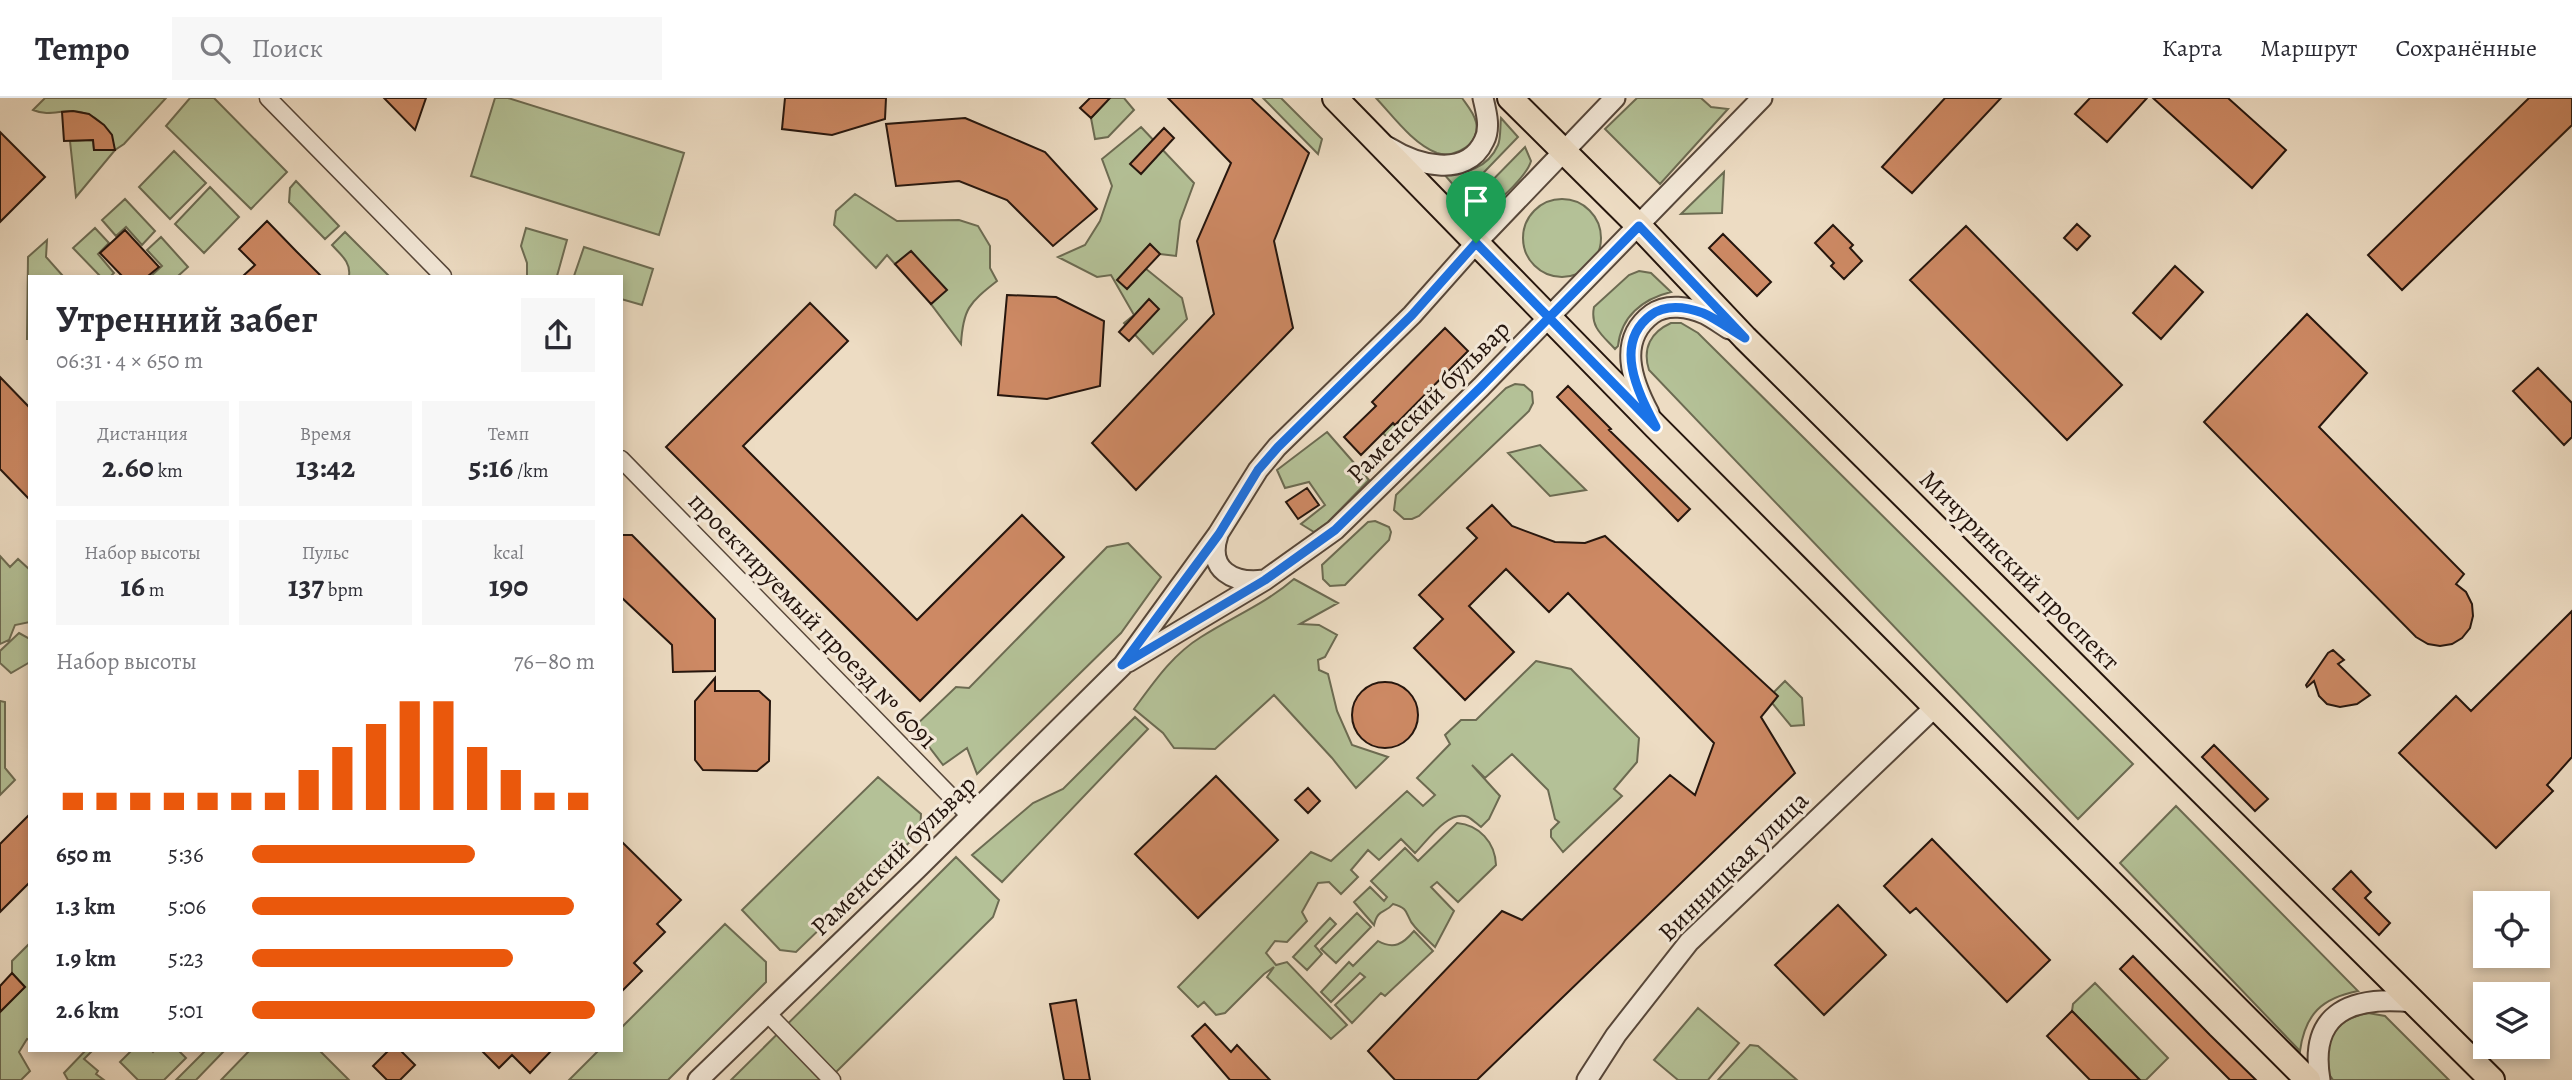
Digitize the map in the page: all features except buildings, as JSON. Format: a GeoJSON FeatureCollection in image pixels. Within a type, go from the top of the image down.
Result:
{"type":"FeatureCollection","features":[{"type":"Feature","properties":{"kind":"main road"},"geometry":{"type":"LineString","coordinates":[[1335,98],[1656,427],[2308,1080]]}},
{"type":"Feature","properties":{"kind":"main road","name":"Мичуринский проспект"},"geometry":{"type":"LineString","coordinates":[[1510,98],[1566,151],[1745,338],[2492,1080]]}},
{"type":"Feature","properties":{"kind":"street"},"geometry":{"type":"LineString","coordinates":[[268,98],[442,275]]}},
{"type":"Feature","properties":{"kind":"street"},"geometry":{"type":"LineString","coordinates":[[1375,139],[1396,152],[1430,164],[1447,166],[1463,163],[1475,155],[1485,140],[1488,123],[1483,98]]}},
{"type":"Feature","properties":{"kind":"street","name":"Раменский бульвар"},"geometry":{"type":"LineString","coordinates":[[698,1080],[1122,665],[1219,534],[1258,470],[1412,315],[1476,243],[1615,98]]}},
{"type":"Feature","properties":{"kind":"street","name":"Раменский бульвар"},"geometry":{"type":"LineString","coordinates":[[1122,665],[1265,580],[1335,530],[1550,317],[1762,98]]}},
{"type":"Feature","properties":{"kind":"street"},"geometry":{"type":"LineString","coordinates":[[1656,427],[1640,397],[1632,367],[1633,334],[1644,321],[1657,310],[1685,308],[1704,314],[1745,338]]}},
{"type":"Feature","properties":{"kind":"street","name":"проектируемый проезд № 6091"},"geometry":{"type":"LineString","coordinates":[[623,461],[970,816]]}},
{"type":"Feature","properties":{"kind":"street"},"geometry":{"type":"LineString","coordinates":[[1219,534],[1215,544],[1216,556],[1223,570],[1233,579],[1248,582],[1265,580]]}},
{"type":"Feature","properties":{"kind":"street","name":"Винницкая улица"},"geometry":{"type":"LineString","coordinates":[[1587,1080],[1616,1035],[1689,942],[1936,706]]}},
{"type":"Feature","properties":{"kind":"street"},"geometry":{"type":"LineString","coordinates":[[2320,1080],[2320,1042],[2326,1026],[2339,1011],[2368,1001],[2413,1002]]}},
{"type":"Feature","properties":{"kind":"street"},"geometry":{"type":"LineString","coordinates":[[767,1013],[832,1080]]}},
{"type":"Feature","properties":{"kind":"green space"},"geometry":{"type":"Polygon","coordinates":[[[45,98],[166,98],[124,144],[115,150],[76,197],[70,141],[93,140],[94,150],[114,150],[113,142],[106,128],[88,114],[33,110],[45,98]]]}},
{"type":"Feature","properties":{"kind":"green space"},"geometry":{"type":"Polygon","coordinates":[[[190,98],[214,98],[287,172],[251,209],[166,126],[190,98]]]}},
{"type":"Feature","properties":{"kind":"green space"},"geometry":{"type":"Polygon","coordinates":[[[495,98],[508,98],[684,153],[659,235],[471,176],[495,98]]]}},
{"type":"Feature","properties":{"kind":"green space"},"geometry":{"type":"Polygon","coordinates":[[[1102,98],[1124,98],[1134,110],[1108,137],[1095,139],[1091,118],[1106,102],[1102,98]]]}},
{"type":"Feature","properties":{"kind":"green space"},"geometry":{"type":"Polygon","coordinates":[[[1263,98],[1281,98],[1322,139],[1318,154],[1263,98]]]}},
{"type":"Feature","properties":{"kind":"green space"},"geometry":{"type":"Polygon","coordinates":[[[1376,98],[1462,98],[1475,119],[1475,137],[1466,148],[1452,154],[1437,153],[1412,136],[1376,98]]]}},
{"type":"Feature","properties":{"kind":"green space"},"geometry":{"type":"Polygon","coordinates":[[[1637,98],[1701,98],[1711,107],[1728,109],[1660,184],[1605,129],[1637,98]]]}},
{"type":"Feature","properties":{"kind":"green space"},"geometry":{"type":"Polygon","coordinates":[[[1501,118],[1518,137],[1462,195],[1443,173],[1467,171],[1488,159],[1499,142],[1501,118]]]}},
{"type":"Feature","properties":{"kind":"green space"},"geometry":{"type":"Polygon","coordinates":[[[1141,127],[1194,183],[1180,221],[1176,256],[1160,254],[1150,244],[1135,260],[1182,298],[1187,319],[1153,354],[1124,323],[1134,315],[1111,275],[1097,277],[1058,257],[1085,245],[1100,221],[1112,186],[1102,159],[1141,127]]]}},
{"type":"Feature","properties":{"kind":"green space"},"geometry":{"type":"Polygon","coordinates":[[[1525,147],[1531,161],[1513,187],[1487,206],[1471,202],[1525,147]]]}},
{"type":"Feature","properties":{"kind":"green space"},"geometry":{"type":"Polygon","coordinates":[[[174,151],[206,183],[170,219],[139,187],[174,151]]]}},
{"type":"Feature","properties":{"kind":"green space"},"geometry":{"type":"Polygon","coordinates":[[[1724,172],[1722,213],[1681,214],[1724,172]]]}},
{"type":"Feature","properties":{"kind":"green space"},"geometry":{"type":"Polygon","coordinates":[[[296,181],[339,226],[325,239],[289,202],[290,188],[296,181]]]}},
{"type":"Feature","properties":{"kind":"green space"},"geometry":{"type":"Polygon","coordinates":[[[210,187],[239,217],[204,253],[175,224],[210,187]]]}},
{"type":"Feature","properties":{"kind":"green space"},"geometry":{"type":"Polygon","coordinates":[[[855,194],[897,221],[959,220],[978,226],[990,246],[990,268],[997,281],[969,308],[961,344],[931,304],[946,290],[911,251],[895,264],[887,255],[876,268],[834,225],[836,211],[855,194]]]}},
{"type":"Feature","properties":{"kind":"green space"},"geometry":{"type":"Polygon","coordinates":[[[125,199],[155,231],[142,245],[126,227],[116,236],[102,220],[125,199]]]}},
{"type":"Feature","properties":{"kind":"green space"},"geometry":{"type":"Polygon","coordinates":[[[1554,199],[1570,199],[1584,205],[1595,216],[1601,230],[1601,246],[1595,260],[1584,271],[1570,277],[1554,277],[1540,271],[1529,260],[1523,246],[1523,230],[1529,216],[1540,205],[1554,199]]]}},
{"type":"Feature","properties":{"kind":"green space"},"geometry":{"type":"Polygon","coordinates":[[[95,228],[109,243],[98,254],[114,273],[99,275],[73,248],[95,228]]]}},
{"type":"Feature","properties":{"kind":"green space"},"geometry":{"type":"Polygon","coordinates":[[[526,228],[567,240],[557,275],[527,275],[527,263],[521,246],[526,228]]]}},
{"type":"Feature","properties":{"kind":"green space"},"geometry":{"type":"Polygon","coordinates":[[[345,232],[388,275],[349,275],[347,263],[332,245],[345,232]]]}},
{"type":"Feature","properties":{"kind":"green space"},"geometry":{"type":"Polygon","coordinates":[[[161,237],[188,267],[179,275],[152,275],[162,266],[147,250],[161,237]]]}},
{"type":"Feature","properties":{"kind":"green space"},"geometry":{"type":"Polygon","coordinates":[[[47,240],[46,257],[62,275],[28,275],[27,339],[28,257],[47,240]]]}},
{"type":"Feature","properties":{"kind":"green space"},"geometry":{"type":"Polygon","coordinates":[[[584,247],[653,269],[642,305],[623,300],[623,275],[574,275],[584,247]]]}},
{"type":"Feature","properties":{"kind":"green space"},"geometry":{"type":"Polygon","coordinates":[[[1639,271],[1651,273],[1671,292],[1651,299],[1628,318],[1615,349],[1595,325],[1594,307],[1629,275],[1639,271]]]}},
{"type":"Feature","properties":{"kind":"green space"},"geometry":{"type":"Polygon","coordinates":[[[1671,323],[1681,323],[1698,333],[2133,764],[2078,819],[1649,370],[1647,355],[1650,342],[1658,331],[1671,323]]]}},
{"type":"Feature","properties":{"kind":"green space"},"geometry":{"type":"Polygon","coordinates":[[[1515,384],[1524,385],[1532,392],[1533,403],[1529,411],[1419,516],[1404,519],[1394,510],[1396,495],[1506,388],[1515,384]]]}},
{"type":"Feature","properties":{"kind":"green space"},"geometry":{"type":"Polygon","coordinates":[[[1441,403],[1395,446],[1383,433],[1392,424],[1395,425],[1414,405],[1441,403]]]}},
{"type":"Feature","properties":{"kind":"green space"},"geometry":{"type":"Polygon","coordinates":[[[1327,432],[1369,480],[1328,522],[1314,532],[1301,524],[1325,505],[1309,482],[1285,488],[1277,470],[1327,432]]]}},
{"type":"Feature","properties":{"kind":"green space"},"geometry":{"type":"Polygon","coordinates":[[[1540,445],[1586,490],[1550,496],[1508,453],[1540,445]]]}},
{"type":"Feature","properties":{"kind":"green space"},"geometry":{"type":"Polygon","coordinates":[[[1375,521],[1389,527],[1389,540],[1345,585],[1330,586],[1323,579],[1322,565],[1368,522],[1375,521]]]}},
{"type":"Feature","properties":{"kind":"green space"},"geometry":{"type":"Polygon","coordinates":[[[1128,543],[1161,577],[1121,633],[977,774],[967,748],[943,765],[914,727],[956,687],[969,688],[1107,547],[1128,543]]]}},
{"type":"Feature","properties":{"kind":"green space"},"geometry":{"type":"Polygon","coordinates":[[[0,556],[10,567],[18,559],[28,568],[28,622],[15,625],[9,640],[0,644],[0,556]]]}},
{"type":"Feature","properties":{"kind":"green space"},"geometry":{"type":"Polygon","coordinates":[[[1294,579],[1338,603],[1300,624],[1319,625],[1337,635],[1325,657],[1318,660],[1319,670],[1328,674],[1337,711],[1352,745],[1388,757],[1356,788],[1274,695],[1215,749],[1174,748],[1163,733],[1134,709],[1181,652],[1272,596],[1294,579]]]}},
{"type":"Feature","properties":{"kind":"green space"},"geometry":{"type":"Polygon","coordinates":[[[19,633],[28,638],[28,663],[11,673],[0,663],[0,651],[19,633]]]}},
{"type":"Feature","properties":{"kind":"green space"},"geometry":{"type":"Polygon","coordinates":[[[1536,661],[1571,669],[1639,738],[1637,762],[1614,789],[1622,796],[1563,852],[1551,837],[1551,830],[1559,822],[1555,819],[1548,790],[1512,754],[1485,778],[1472,765],[1500,796],[1489,819],[1481,827],[1468,817],[1461,816],[1446,822],[1415,853],[1401,839],[1379,860],[1368,850],[1351,870],[1358,877],[1341,894],[1329,882],[1318,883],[1302,912],[1307,921],[1287,942],[1275,941],[1266,953],[1276,965],[1287,962],[1347,1025],[1331,1039],[1267,977],[1274,967],[1225,1013],[1216,1015],[1204,1002],[1198,1007],[1178,987],[1311,852],[1331,861],[1407,791],[1423,806],[1435,795],[1417,778],[1450,744],[1445,735],[1461,720],[1476,720],[1536,661]]]}},
{"type":"Feature","properties":{"kind":"green space"},"geometry":{"type":"Polygon","coordinates":[[[1785,681],[1802,698],[1804,725],[1791,726],[1772,703],[1774,692],[1785,681]]]}},
{"type":"Feature","properties":{"kind":"green space"},"geometry":{"type":"Polygon","coordinates":[[[0,701],[5,702],[5,768],[15,780],[0,795],[0,701]]]}},
{"type":"Feature","properties":{"kind":"green space"},"geometry":{"type":"Polygon","coordinates":[[[1135,717],[1148,729],[1002,882],[972,855],[1033,803],[1063,789],[1135,717]]]}},
{"type":"Feature","properties":{"kind":"green space"},"geometry":{"type":"Polygon","coordinates":[[[878,777],[921,814],[920,832],[796,952],[780,950],[742,910],[878,777]]]}},
{"type":"Feature","properties":{"kind":"green space"},"geometry":{"type":"Polygon","coordinates":[[[2176,806],[2358,991],[2334,998],[2317,1010],[2306,1027],[2300,1051],[2120,863],[2176,806]]]}},
{"type":"Feature","properties":{"kind":"green space"},"geometry":{"type":"Polygon","coordinates":[[[1457,823],[1472,827],[1484,836],[1493,849],[1496,865],[1458,902],[1437,882],[1431,887],[1454,911],[1435,947],[1399,906],[1393,904],[1380,914],[1374,925],[1354,902],[1370,887],[1384,901],[1387,897],[1371,881],[1405,848],[1418,861],[1457,823]]]}},
{"type":"Feature","properties":{"kind":"green space"},"geometry":{"type":"Polygon","coordinates":[[[956,857],[999,900],[993,917],[828,1080],[731,1080],[956,857]]]}},
{"type":"Feature","properties":{"kind":"green space"},"geometry":{"type":"Polygon","coordinates":[[[1357,913],[1371,927],[1336,963],[1321,949],[1357,913]]]}},
{"type":"Feature","properties":{"kind":"green space"},"geometry":{"type":"Polygon","coordinates":[[[1330,918],[1336,924],[1315,946],[1322,954],[1307,970],[1293,957],[1330,918]]]}},
{"type":"Feature","properties":{"kind":"green space"},"geometry":{"type":"Polygon","coordinates":[[[725,924],[766,962],[766,982],[668,1080],[569,1080],[597,1052],[623,1052],[623,1026],[725,924]]]}},
{"type":"Feature","properties":{"kind":"green space"},"geometry":{"type":"Polygon","coordinates":[[[1414,931],[1433,951],[1385,996],[1381,993],[1352,1023],[1335,1005],[1365,977],[1360,973],[1331,1002],[1321,992],[1349,962],[1353,966],[1378,941],[1389,945],[1398,944],[1414,931]]]}},
{"type":"Feature","properties":{"kind":"green space"},"geometry":{"type":"Polygon","coordinates":[[[28,945],[28,1039],[19,1052],[30,1071],[21,1080],[0,1080],[0,1012],[25,987],[12,973],[12,961],[28,945]]]}},
{"type":"Feature","properties":{"kind":"green space"},"geometry":{"type":"Polygon","coordinates":[[[2095,983],[2168,1058],[2146,1080],[2140,1080],[2072,1011],[2073,1004],[2095,983]]]}},
{"type":"Feature","properties":{"kind":"green space"},"geometry":{"type":"Polygon","coordinates":[[[1698,1008],[1739,1043],[1708,1080],[1678,1080],[1654,1060],[1698,1008]]]}},
{"type":"Feature","properties":{"kind":"green space"},"geometry":{"type":"Polygon","coordinates":[[[2368,1013],[2385,1016],[2449,1080],[2333,1080],[2326,1059],[2332,1036],[2348,1020],[2368,1013]]]}},
{"type":"Feature","properties":{"kind":"green space"},"geometry":{"type":"Polygon","coordinates":[[[1750,1045],[1758,1046],[1797,1080],[1718,1080],[1750,1045]]]}},
{"type":"Feature","properties":{"kind":"green space"},"geometry":{"type":"Polygon","coordinates":[[[84,1052],[91,1052],[84,1059],[104,1080],[68,1080],[64,1073],[84,1052]]]}},
{"type":"Feature","properties":{"kind":"green space"},"geometry":{"type":"Polygon","coordinates":[[[130,1052],[180,1052],[186,1058],[164,1080],[138,1080],[120,1062],[130,1052]]]}},
{"type":"Feature","properties":{"kind":"green space"},"geometry":{"type":"Polygon","coordinates":[[[204,1052],[223,1052],[196,1080],[176,1080],[204,1052]]]}},
{"type":"Feature","properties":{"kind":"green space"},"geometry":{"type":"Polygon","coordinates":[[[248,1052],[321,1052],[349,1080],[221,1080],[248,1052]]]}},
{"type":"Feature","properties":{"kind":"route"},"geometry":{"type":"LineString","coordinates":[[1476,243],[1412,315],[1258,470],[1219,534],[1122,665],[1265,580],[1335,530],[1481,387],[1550,317],[1639,226],[1745,338],[1704,314],[1685,308],[1657,310],[1644,321],[1633,334],[1632,367],[1640,397],[1656,427],[1550,317],[1476,243]]}}]}
